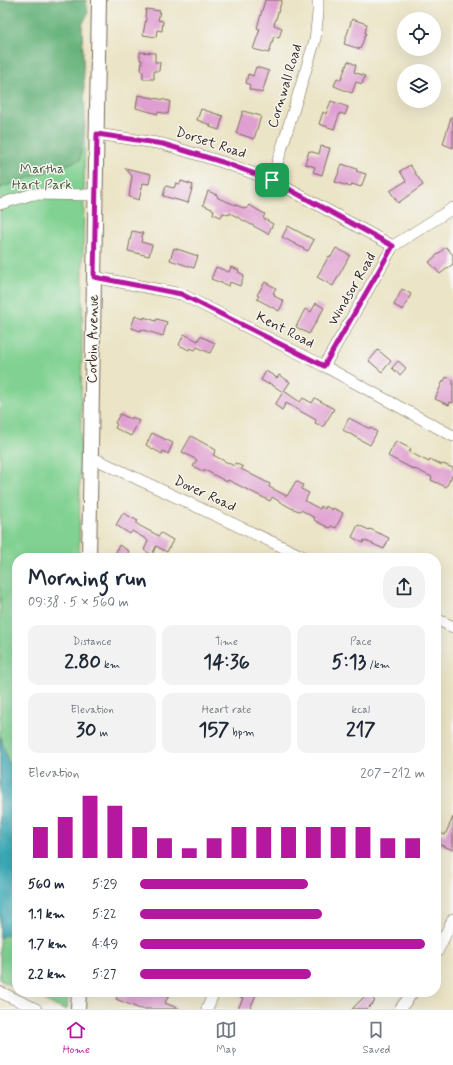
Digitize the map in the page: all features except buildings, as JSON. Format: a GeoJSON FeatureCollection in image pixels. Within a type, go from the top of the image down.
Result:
{"type":"FeatureCollection","features":[{"type":"Feature","properties":{"kind":"main road","name":"Corbin Avenue"},"geometry":{"type":"LineString","coordinates":[[89,553],[99,0]]}},
{"type":"Feature","properties":{"kind":"main road"},"geometry":{"type":"LineString","coordinates":[[78,1009],[79,997]]}},
{"type":"Feature","properties":{"kind":"street","name":"Cornwall Road"},"geometry":{"type":"LineString","coordinates":[[272,180],[315,40],[318,0]]}},
{"type":"Feature","properties":{"kind":"street","name":"Dorset Road"},"geometry":{"type":"LineString","coordinates":[[97,134],[163,144],[222,162],[272,180],[393,246]]}},
{"type":"Feature","properties":{"kind":"street"},"geometry":{"type":"LineString","coordinates":[[0,204],[33,194],[96,195]]}},
{"type":"Feature","properties":{"kind":"street","name":"Windsor Road"},"geometry":{"type":"LineString","coordinates":[[324,366],[393,246],[453,208]]}},
{"type":"Feature","properties":{"kind":"street","name":"Kent Road"},"geometry":{"type":"LineString","coordinates":[[94,277],[181,294],[324,366],[453,436]]}},
{"type":"Feature","properties":{"kind":"street","name":"Dover Road"},"geometry":{"type":"LineString","coordinates":[[91,457],[295,553]]}},
{"type":"Feature","properties":{"kind":"street"},"geometry":{"type":"LineString","coordinates":[[441,621],[453,627]]}},
{"type":"Feature","properties":{"kind":"street"},"geometry":{"type":"LineString","coordinates":[[441,944],[453,919]]}},
{"type":"Feature","properties":{"kind":"street"},"geometry":{"type":"LineString","coordinates":[[0,992],[36,1009]]}},
{"type":"Feature","properties":{"kind":"street"},"geometry":{"type":"LineString","coordinates":[[208,1009],[212,997]]}},
{"type":"Feature","properties":{"kind":"street"},"geometry":{"type":"LineString","coordinates":[[400,1009],[409,997]]}},
{"type":"Feature","properties":{"kind":"green space"},"geometry":{"type":"Polygon","coordinates":[[[0,0],[86,0],[88,13],[82,25],[85,116],[80,160],[0,188],[0,0]]]}},
{"type":"Feature","properties":{"kind":"green space","name":"Martha Hart Park"},"geometry":{"type":"Polygon","coordinates":[[[85,116],[79,553],[12,553],[12,986],[0,980],[0,147],[85,116]]]}},
{"type":"Feature","properties":{"kind":"green space"},"geometry":{"type":"Polygon","coordinates":[[[37,997],[68,997],[67,1009],[63,1009],[37,997]]]}},
{"type":"Feature","properties":{"kind":"water"},"geometry":{"type":"Polygon","coordinates":[[[0,736],[12,773],[12,933],[0,937],[0,736]]]}},
{"type":"Feature","properties":{"kind":"route"},"geometry":{"type":"LineString","coordinates":[[97,134],[163,144],[222,162],[272,180],[393,246],[324,366],[181,294],[94,277],[97,134]]}}]}
